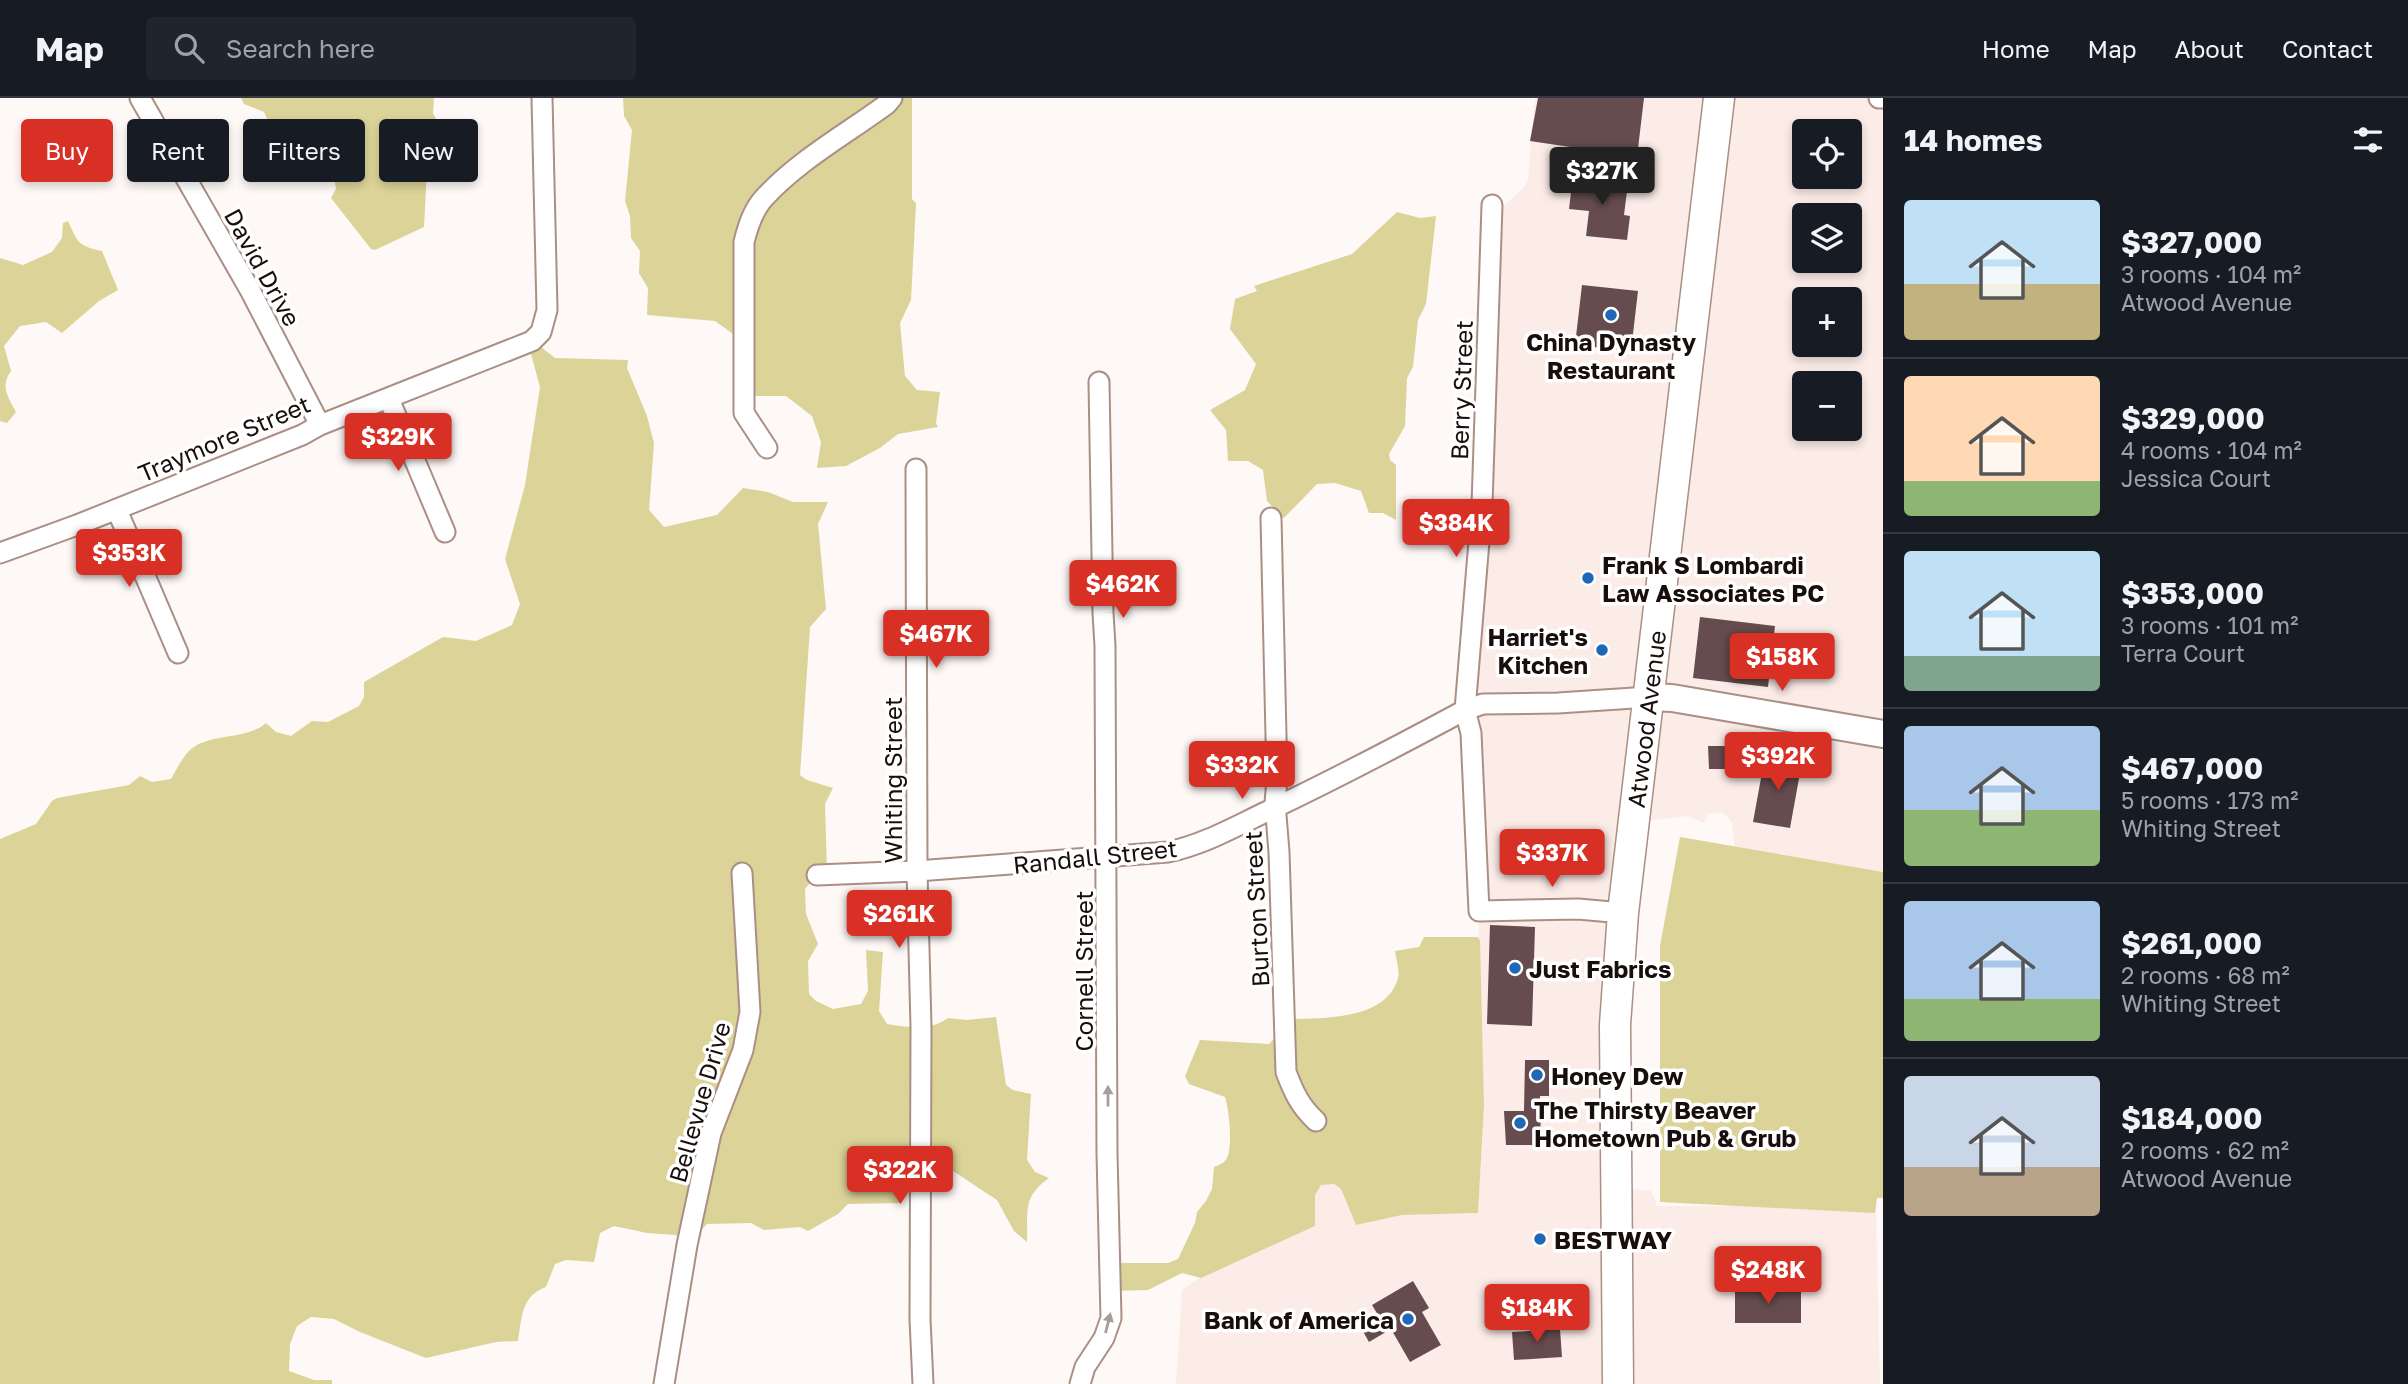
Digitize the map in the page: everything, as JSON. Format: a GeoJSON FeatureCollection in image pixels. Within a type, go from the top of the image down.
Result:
{"type":"FeatureCollection","features":[{"type":"Feature","properties":{"kind":"main road","name":"Atwood Avenue"},"geometry":{"type":"LineString","coordinates":[[1618,1384],[1615,1025],[1623,913],[1719,98]]}},
{"type":"Feature","properties":{"kind":"street","name":"David Drive"},"geometry":{"type":"LineString","coordinates":[[140,98],[250,290],[320,425]]}},
{"type":"Feature","properties":{"kind":"street","name":"Traymore Street"},"geometry":{"type":"LineString","coordinates":[[0,553],[117,509],[532,341],[541,332],[547,310],[542,98]]}},
{"type":"Feature","properties":{"kind":"street"},"geometry":{"type":"LineString","coordinates":[[767,448],[744,413],[744,242],[750,219],[764,198],[804,163],[892,98]]}},
{"type":"Feature","properties":{"kind":"street","name":"Berry Street"},"geometry":{"type":"LineString","coordinates":[[1492,205],[1482,505],[1465,710],[1471,733],[1479,911],[1578,909],[1623,913]]}},
{"type":"Feature","properties":{"kind":"street","name":"Cornell Street"},"geometry":{"type":"LineString","coordinates":[[1080,1384],[1085,1367],[1104,1338],[1111,1318],[1107,1154],[1105,646],[1102,613],[1099,382]]}},
{"type":"Feature","properties":{"kind":"street"},"geometry":{"type":"LineString","coordinates":[[389,399],[444,532]]}},
{"type":"Feature","properties":{"kind":"street","name":"Whiting Street"},"geometry":{"type":"LineString","coordinates":[[916,469],[920,1319],[923,1384]]}},
{"type":"Feature","properties":{"kind":"street"},"geometry":{"type":"LineString","coordinates":[[117,509],[178,653]]}},
{"type":"Feature","properties":{"kind":"street","name":"Burton Street"},"geometry":{"type":"LineString","coordinates":[[1271,518],[1276,807],[1286,1072],[1295,1097],[1316,1121]]}},
{"type":"Feature","properties":{"kind":"street","name":"Randall Street"},"geometry":{"type":"LineString","coordinates":[[817,875],[917,871],[1181,850],[1345,774],[1465,710],[1490,703],[1672,698],[1883,734]]}},
{"type":"Feature","properties":{"kind":"street","name":"Bellevue Drive"},"geometry":{"type":"LineString","coordinates":[[664,1384],[687,1245],[711,1133],[743,1050],[750,1012],[742,873]]}},
{"type":"Feature","properties":{"kind":"shaded area"},"geometry":{"type":"Polygon","coordinates":[[[241,98],[434,98],[433,113],[436,119],[379,119],[379,182],[426,182],[424,227],[375,250],[371,249],[331,198],[336,189],[335,182],[365,182],[365,119],[267,119],[264,112],[244,104],[241,98]]]}},
{"type":"Feature","properties":{"kind":"shaded area"},"geometry":{"type":"Polygon","coordinates":[[[623,98],[912,98],[912,199],[916,203],[911,300],[900,323],[905,376],[917,390],[940,392],[936,423],[938,427],[898,434],[880,448],[846,466],[817,468],[821,442],[812,416],[786,396],[743,396],[743,341],[715,321],[647,315],[648,288],[639,273],[640,251],[631,238],[630,216],[625,201],[632,130],[624,116],[623,98]]]}},
{"type":"Feature","properties":{"kind":"shaded area"},"geometry":{"type":"Polygon","coordinates":[[[1535,98],[1883,98],[1883,875],[1735,847],[1732,822],[1722,812],[1708,814],[1704,823],[1687,816],[1638,822],[1618,1188],[1651,1191],[1657,1206],[1876,1206],[1880,1384],[1176,1384],[1182,1290],[1315,1195],[1321,1185],[1334,1184],[1341,1189],[1356,1225],[1402,1215],[1478,1213],[1484,1105],[1473,743],[1499,211],[1528,180],[1535,98]]]}},
{"type":"Feature","properties":{"kind":"shaded area"},"geometry":{"type":"Polygon","coordinates":[[[1397,212],[1420,218],[1436,216],[1426,304],[1418,320],[1413,367],[1407,378],[1405,426],[1389,454],[1390,460],[1396,465],[1396,520],[1383,513],[1369,513],[1361,491],[1335,483],[1317,484],[1284,518],[1267,501],[1263,470],[1248,461],[1228,461],[1226,430],[1210,410],[1245,390],[1256,364],[1230,329],[1235,299],[1257,291],[1254,286],[1352,254],[1397,212]]]}},
{"type":"Feature","properties":{"kind":"shaded area"},"geometry":{"type":"Polygon","coordinates":[[[68,221],[80,242],[102,251],[118,290],[99,301],[62,333],[46,322],[20,326],[4,346],[11,371],[6,382],[6,391],[16,412],[7,423],[0,421],[0,258],[23,265],[52,252],[62,238],[63,223],[68,221]]]}},
{"type":"Feature","properties":{"kind":"shaded area"},"geometry":{"type":"Polygon","coordinates":[[[541,347],[555,358],[628,360],[627,368],[647,416],[654,443],[649,510],[664,527],[717,515],[743,488],[768,492],[793,502],[828,502],[818,524],[826,609],[810,627],[800,775],[833,788],[825,804],[827,871],[813,879],[805,889],[806,914],[818,944],[808,961],[809,994],[816,1001],[833,1009],[861,1004],[868,991],[866,950],[883,952],[879,1011],[887,1024],[918,1027],[933,1025],[948,1018],[967,1020],[996,1017],[1006,1085],[1013,1090],[1031,1094],[1027,1160],[1035,1172],[1049,1178],[1030,1199],[1027,1242],[1014,1231],[997,1200],[924,1152],[911,1152],[897,1163],[901,1203],[848,1204],[838,1214],[808,1231],[800,1227],[764,1230],[751,1223],[707,1224],[687,1245],[676,1235],[647,1233],[614,1226],[600,1233],[594,1262],[566,1260],[555,1264],[546,1287],[532,1296],[524,1308],[518,1341],[496,1342],[426,1358],[334,1319],[311,1317],[297,1326],[290,1344],[289,1371],[314,1380],[332,1380],[332,1384],[0,1384],[0,839],[36,824],[57,798],[129,785],[140,776],[152,782],[171,779],[187,753],[203,743],[249,732],[266,723],[276,732],[291,736],[312,721],[328,722],[359,706],[364,697],[364,682],[443,637],[476,641],[512,625],[520,604],[505,559],[525,485],[540,387],[531,354],[541,347]]]}},
{"type":"Feature","properties":{"kind":"shaded area"},"geometry":{"type":"Polygon","coordinates":[[[1680,837],[1883,872],[1883,1198],[1877,1198],[1875,1213],[1660,1202],[1660,946],[1680,837]]]}},
{"type":"Feature","properties":{"kind":"shaded area"},"geometry":{"type":"Polygon","coordinates":[[[1424,937],[1478,937],[1480,941],[1484,1105],[1478,1213],[1402,1215],[1356,1225],[1341,1189],[1334,1184],[1321,1185],[1315,1195],[1315,1226],[1201,1278],[1182,1273],[1148,1290],[1112,1291],[1111,1263],[1168,1263],[1178,1259],[1195,1223],[1197,1212],[1212,1189],[1214,1167],[1224,1162],[1228,1156],[1230,1130],[1225,1097],[1189,1084],[1185,1076],[1200,1040],[1269,1044],[1294,1019],[1354,1014],[1369,1009],[1382,1002],[1392,991],[1398,978],[1395,951],[1419,947],[1424,937]]]}},
{"type":"Feature","properties":{"kind":"building"},"geometry":{"type":"Polygon","coordinates":[[[1538,98],[1644,98],[1637,157],[1530,141],[1538,98]]]}},
{"type":"Feature","properties":{"kind":"building"},"geometry":{"type":"Polygon","coordinates":[[[1573,176],[1628,183],[1624,215],[1630,216],[1627,240],[1586,236],[1589,211],[1569,209],[1573,176]]]}},
{"type":"Feature","properties":{"kind":"building"},"geometry":{"type":"Polygon","coordinates":[[[1582,285],[1638,291],[1631,351],[1575,345],[1582,285]]]}},
{"type":"Feature","properties":{"kind":"building"},"geometry":{"type":"Polygon","coordinates":[[[1700,617],[1775,626],[1768,687],[1693,678],[1700,617]]]}},
{"type":"Feature","properties":{"kind":"building"},"geometry":{"type":"Polygon","coordinates":[[[1708,746],[1728,746],[1728,769],[1709,769],[1708,746]]]}},
{"type":"Feature","properties":{"kind":"building"},"geometry":{"type":"Polygon","coordinates":[[[1765,756],[1802,762],[1790,828],[1753,822],[1765,756]]]}},
{"type":"Feature","properties":{"kind":"building"},"geometry":{"type":"Polygon","coordinates":[[[1490,925],[1535,927],[1532,1026],[1487,1024],[1490,925]]]}},
{"type":"Feature","properties":{"kind":"building"},"geometry":{"type":"Polygon","coordinates":[[[1525,1060],[1549,1060],[1549,1096],[1540,1096],[1541,1145],[1506,1145],[1504,1111],[1524,1111],[1525,1060]]]}},
{"type":"Feature","properties":{"kind":"building"},"geometry":{"type":"Polygon","coordinates":[[[1413,1281],[1429,1308],[1422,1312],[1441,1345],[1410,1362],[1391,1329],[1369,1342],[1360,1326],[1378,1315],[1372,1305],[1413,1281]]]}},
{"type":"Feature","properties":{"kind":"building"},"geometry":{"type":"Polygon","coordinates":[[[1735,1288],[1801,1288],[1801,1323],[1735,1323],[1735,1288]]]}},
{"type":"Feature","properties":{"kind":"building"},"geometry":{"type":"Polygon","coordinates":[[[1560,1329],[1562,1357],[1514,1360],[1512,1332],[1560,1329]]]}},
{"type":"Feature","properties":{"kind":"place","name":"China Dynasty Restaurant"},"geometry":{"type":"Point","coordinates":[1611,315]}},
{"type":"Feature","properties":{"kind":"place","name":"Frank S Lombardi Law Associates PC"},"geometry":{"type":"Point","coordinates":[1588,578]}},
{"type":"Feature","properties":{"kind":"place","name":"Harriet's Kitchen"},"geometry":{"type":"Point","coordinates":[1602,650]}},
{"type":"Feature","properties":{"kind":"place","name":"Just Fabrics"},"geometry":{"type":"Point","coordinates":[1515,968]}},
{"type":"Feature","properties":{"kind":"place","name":"Honey Dew"},"geometry":{"type":"Point","coordinates":[1537,1075]}},
{"type":"Feature","properties":{"kind":"place","name":"The Thirsty Beaver Hometown Pub & Grub"},"geometry":{"type":"Point","coordinates":[1520,1123]}},
{"type":"Feature","properties":{"kind":"place","name":"BESTWAY"},"geometry":{"type":"Point","coordinates":[1540,1239]}},
{"type":"Feature","properties":{"kind":"place","name":"Bank of America"},"geometry":{"type":"Point","coordinates":[1408,1319]}}]}
